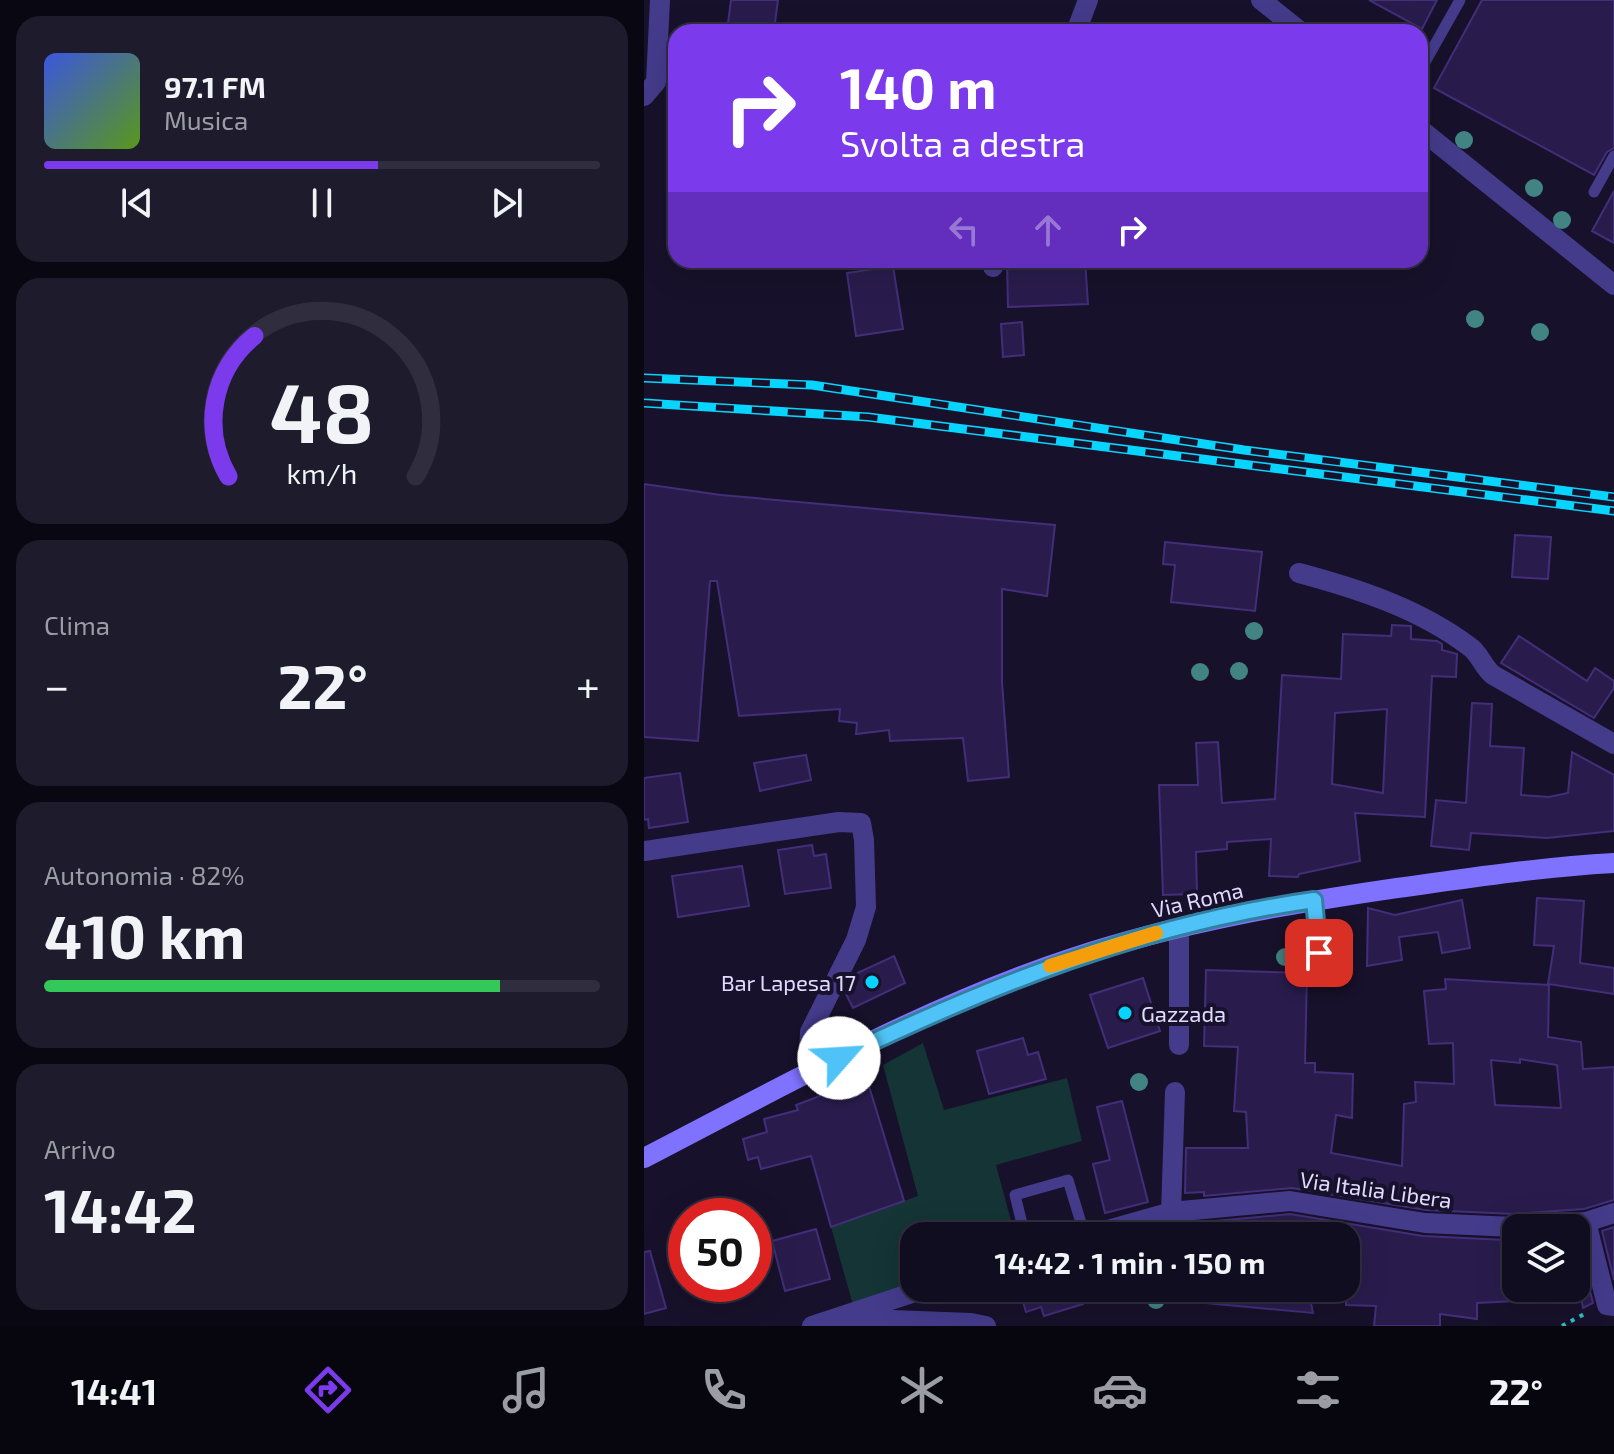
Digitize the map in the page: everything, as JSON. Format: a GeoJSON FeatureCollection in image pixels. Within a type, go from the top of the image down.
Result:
{"type":"FeatureCollection","features":[{"type":"Feature","properties":{"kind":"main road","name":"Via Roma"},"geometry":{"type":"LineString","coordinates":[[644,1158],[814,1070],[966,1000],[1070,958],[1274,906],[1544,867],[1614,863]]}},
{"type":"Feature","properties":{"kind":"street"},"geometry":{"type":"LineString","coordinates":[[644,96],[656,82],[660,0]]}},
{"type":"Feature","properties":{"kind":"street"},"geometry":{"type":"LineString","coordinates":[[1079,24],[1088,0]]}},
{"type":"Feature","properties":{"kind":"street"},"geometry":{"type":"LineString","coordinates":[[1261,0],[1291,24]]}},
{"type":"Feature","properties":{"kind":"street"},"geometry":{"type":"LineString","coordinates":[[1428,135],[1614,285]]}},
{"type":"Feature","properties":{"kind":"street"},"geometry":{"type":"LineString","coordinates":[[1299,573],[1368,592],[1449,633],[1475,650],[1485,668],[1493,675],[1611,736]]}},
{"type":"Feature","properties":{"kind":"street"},"geometry":{"type":"LineString","coordinates":[[644,851],[839,822],[861,823],[866,907],[856,940],[810,1032],[809,1053],[814,1070]]}},
{"type":"Feature","properties":{"kind":"street"},"geometry":{"type":"LineString","coordinates":[[1179,928],[1179,1045]]}},
{"type":"Feature","properties":{"kind":"street"},"geometry":{"type":"LineString","coordinates":[[1171,1212],[1175,1092]]}},
{"type":"Feature","properties":{"kind":"street","name":"Via Italia Libera"},"geometry":{"type":"LineString","coordinates":[[1135,1222],[1171,1212],[1290,1201],[1425,1223],[1502,1226]]}},
{"type":"Feature","properties":{"kind":"street","name":"Via Italia Libera"},"geometry":{"type":"LineString","coordinates":[[1590,1221],[1614,1213]]}},
{"type":"Feature","properties":{"kind":"street"},"geometry":{"type":"LineString","coordinates":[[1590,1236],[1610,1306]]}},
{"type":"Feature","properties":{"kind":"street"},"geometry":{"type":"LineString","coordinates":[[812,1326],[900,1297]]}},
{"type":"Feature","properties":{"kind":"street"},"geometry":{"type":"LineString","coordinates":[[840,1318],[986,1326]]}},
{"type":"Feature","properties":{"kind":"lane"},"geometry":{"type":"LineString","coordinates":[[1428,57],[1460,0]]}},
{"type":"Feature","properties":{"kind":"lane"},"geometry":{"type":"LineString","coordinates":[[1594,192],[1614,156]]}},
{"type":"Feature","properties":{"kind":"lane"},"geometry":{"type":"LineString","coordinates":[[1314,900],[1319,953]]}},
{"type":"Feature","properties":{"kind":"lane"},"geometry":{"type":"LineString","coordinates":[[1022,1222],[1015,1195],[1068,1180],[1081,1222]]}},
{"type":"Feature","properties":{"kind":"path"},"geometry":{"type":"LineString","coordinates":[[1562,1326],[1610,1306]]}},
{"type":"Feature","properties":{"kind":"green space"},"geometry":{"type":"Polygon","coordinates":[[[923,1043],[944,1110],[1067,1078],[1082,1141],[996,1165],[1011,1222],[900,1222],[900,1287],[853,1305],[831,1227],[918,1196],[883,1065],[923,1043]]]}},
{"type":"Feature","properties":{"kind":"building"},"geometry":{"type":"Polygon","coordinates":[[[731,0],[778,0],[775,24],[728,23],[731,0]]]}},
{"type":"Feature","properties":{"kind":"building"},"geometry":{"type":"Polygon","coordinates":[[[1369,0],[1437,0],[1425,24],[1413,24],[1369,0]]]}},
{"type":"Feature","properties":{"kind":"building"},"geometry":{"type":"Polygon","coordinates":[[[1482,0],[1614,0],[1614,148],[1607,152],[1594,175],[1434,88],[1482,0]]]}},
{"type":"Feature","properties":{"kind":"building"},"geometry":{"type":"Polygon","coordinates":[[[1614,191],[1614,243],[1592,231],[1614,191]]]}},
{"type":"Feature","properties":{"kind":"building"},"geometry":{"type":"Polygon","coordinates":[[[893,268],[903,329],[856,336],[847,273],[893,268]]]}},
{"type":"Feature","properties":{"kind":"building"},"geometry":{"type":"Polygon","coordinates":[[[1007,268],[1086,268],[1088,304],[1008,307],[1007,268]]]}},
{"type":"Feature","properties":{"kind":"building"},"geometry":{"type":"Polygon","coordinates":[[[1022,322],[1024,355],[1003,357],[1001,324],[1022,322]]]}},
{"type":"Feature","properties":{"kind":"building"},"geometry":{"type":"Polygon","coordinates":[[[644,484],[721,495],[1055,525],[1047,596],[1002,589],[1002,682],[1009,777],[968,781],[963,738],[890,741],[889,730],[856,734],[857,723],[839,721],[840,709],[739,716],[717,581],[710,581],[698,741],[644,737],[644,484]]]}},
{"type":"Feature","properties":{"kind":"building"},"geometry":{"type":"Polygon","coordinates":[[[1515,535],[1551,537],[1548,579],[1512,577],[1515,535]]]}},
{"type":"Feature","properties":{"kind":"building"},"geometry":{"type":"Polygon","coordinates":[[[1165,542],[1262,552],[1255,611],[1171,602],[1175,565],[1163,564],[1165,542]]]}},
{"type":"Feature","properties":{"kind":"building"},"geometry":{"type":"Polygon","coordinates":[[[1392,625],[1411,626],[1411,639],[1437,641],[1442,644],[1442,650],[1457,654],[1456,677],[1432,676],[1425,817],[1355,813],[1360,861],[1299,874],[1298,877],[1269,876],[1271,839],[1227,842],[1227,849],[1196,852],[1197,894],[1163,895],[1159,785],[1198,785],[1196,743],[1218,742],[1222,803],[1275,799],[1282,675],[1341,679],[1343,634],[1391,636],[1392,625]],[[1387,709],[1335,713],[1332,784],[1383,793],[1387,709]]]}},
{"type":"Feature","properties":{"kind":"building"},"geometry":{"type":"Polygon","coordinates":[[[1519,636],[1587,681],[1595,668],[1614,681],[1614,688],[1594,718],[1501,663],[1519,636]]]}},
{"type":"Feature","properties":{"kind":"building"},"geometry":{"type":"Polygon","coordinates":[[[1472,703],[1492,704],[1490,746],[1524,748],[1521,795],[1549,797],[1568,793],[1572,752],[1614,775],[1614,831],[1547,838],[1471,833],[1469,850],[1431,846],[1436,800],[1466,803],[1472,703]]]}},
{"type":"Feature","properties":{"kind":"building"},"geometry":{"type":"Polygon","coordinates":[[[806,755],[811,780],[760,791],[754,763],[806,755]]]}},
{"type":"Feature","properties":{"kind":"building"},"geometry":{"type":"Polygon","coordinates":[[[680,773],[688,822],[649,828],[648,819],[644,820],[644,778],[680,773]]]}},
{"type":"Feature","properties":{"kind":"building"},"geometry":{"type":"Polygon","coordinates":[[[812,845],[814,856],[826,854],[831,888],[785,894],[778,850],[812,845]]]}},
{"type":"Feature","properties":{"kind":"building"},"geometry":{"type":"Polygon","coordinates":[[[742,866],[749,906],[678,917],[672,876],[742,866]]]}},
{"type":"Feature","properties":{"kind":"building"},"geometry":{"type":"Polygon","coordinates":[[[1537,898],[1584,901],[1580,963],[1614,968],[1614,994],[1548,984],[1554,946],[1534,945],[1537,898]]]}},
{"type":"Feature","properties":{"kind":"building"},"geometry":{"type":"Polygon","coordinates":[[[1462,900],[1470,948],[1442,953],[1438,932],[1399,937],[1402,960],[1367,966],[1368,908],[1395,915],[1462,900]]]}},
{"type":"Feature","properties":{"kind":"building","name":"Bar Lapesa 17"},"geometry":{"type":"Polygon","coordinates":[[[894,956],[905,983],[853,1008],[845,992],[853,975],[894,956]]]}},
{"type":"Feature","properties":{"kind":"building"},"geometry":{"type":"Polygon","coordinates":[[[1206,970],[1307,973],[1305,1063],[1315,1063],[1315,1072],[1353,1074],[1352,1118],[1336,1115],[1331,1153],[1402,1166],[1404,1104],[1416,1102],[1415,1082],[1454,1084],[1453,1043],[1429,1044],[1424,991],[1446,989],[1445,979],[1549,985],[1548,1037],[1581,1042],[1583,1069],[1614,1067],[1614,1200],[1584,1209],[1514,1214],[1426,1210],[1292,1188],[1204,1196],[1204,1192],[1185,1193],[1186,1148],[1248,1148],[1246,1112],[1234,1111],[1238,1047],[1204,1046],[1206,970]],[[1520,1059],[1520,1063],[1491,1060],[1495,1105],[1561,1108],[1557,1065],[1520,1059]]]}},
{"type":"Feature","properties":{"kind":"building","name":"Gazzada"},"geometry":{"type":"Polygon","coordinates":[[[1143,978],[1160,1031],[1108,1048],[1090,995],[1143,978]]]}},
{"type":"Feature","properties":{"kind":"building"},"geometry":{"type":"Polygon","coordinates":[[[1023,1038],[1028,1055],[1038,1052],[1046,1079],[989,1094],[977,1051],[1023,1038]]]}},
{"type":"Feature","properties":{"kind":"building"},"geometry":{"type":"Polygon","coordinates":[[[865,1073],[904,1201],[831,1227],[811,1156],[761,1169],[758,1157],[748,1160],[743,1139],[767,1132],[764,1119],[798,1110],[796,1105],[846,1086],[844,1080],[865,1073]]]}},
{"type":"Feature","properties":{"kind":"building"},"geometry":{"type":"Polygon","coordinates":[[[1122,1101],[1148,1202],[1105,1213],[1093,1164],[1110,1160],[1097,1107],[1122,1101]]]}},
{"type":"Feature","properties":{"kind":"building"},"geometry":{"type":"Polygon","coordinates":[[[1290,1214],[1338,1222],[1205,1222],[1290,1214]]]}},
{"type":"Feature","properties":{"kind":"building"},"geometry":{"type":"Polygon","coordinates":[[[1360,1226],[1423,1236],[1502,1240],[1502,1302],[1477,1303],[1477,1319],[1440,1314],[1440,1326],[1374,1326],[1376,1306],[1346,1305],[1346,1302],[1360,1302],[1360,1226]]]}},
{"type":"Feature","properties":{"kind":"building"},"geometry":{"type":"Polygon","coordinates":[[[1614,1227],[1614,1280],[1602,1231],[1614,1227]]]}},
{"type":"Feature","properties":{"kind":"building"},"geometry":{"type":"Polygon","coordinates":[[[816,1229],[830,1279],[785,1291],[772,1241],[816,1229]]]}},
{"type":"Feature","properties":{"kind":"building"},"geometry":{"type":"Polygon","coordinates":[[[650,1251],[666,1308],[644,1314],[644,1252],[650,1251]]]}},
{"type":"Feature","properties":{"kind":"building"},"geometry":{"type":"Polygon","coordinates":[[[1590,1291],[1593,1303],[1583,1308],[1582,1302],[1590,1302],[1590,1291]]]}},
{"type":"Feature","properties":{"kind":"building"},"geometry":{"type":"Polygon","coordinates":[[[1023,1302],[1083,1304],[1044,1316],[1041,1307],[1026,1312],[1023,1302]]]}},
{"type":"Feature","properties":{"kind":"building"},"geometry":{"type":"Polygon","coordinates":[[[1196,1302],[1311,1302],[1313,1313],[1196,1302]]]}},
{"type":"Feature","properties":{"kind":"railway"},"geometry":{"type":"LineString","coordinates":[[644,378],[812,385],[1244,450],[1614,497]]}},
{"type":"Feature","properties":{"kind":"railway"},"geometry":{"type":"LineString","coordinates":[[644,403],[868,417],[1614,511]]}},
{"type":"Feature","properties":{"kind":"slow traffic"},"geometry":{"type":"LineString","coordinates":[[1050,966],[1156,933]]}},
{"type":"Feature","properties":{"kind":"place","name":"Bar Lapesa 17"},"geometry":{"type":"Point","coordinates":[872,982]}},
{"type":"Feature","properties":{"kind":"place","name":"Gazzada"},"geometry":{"type":"Point","coordinates":[1125,1013]}},
{"type":"Feature","properties":{"kind":"route"},"geometry":{"type":"LineString","coordinates":[[839,1058],[888,1034],[1070,958],[1146,935],[1274,906],[1314,900],[1319,953]]}}]}
